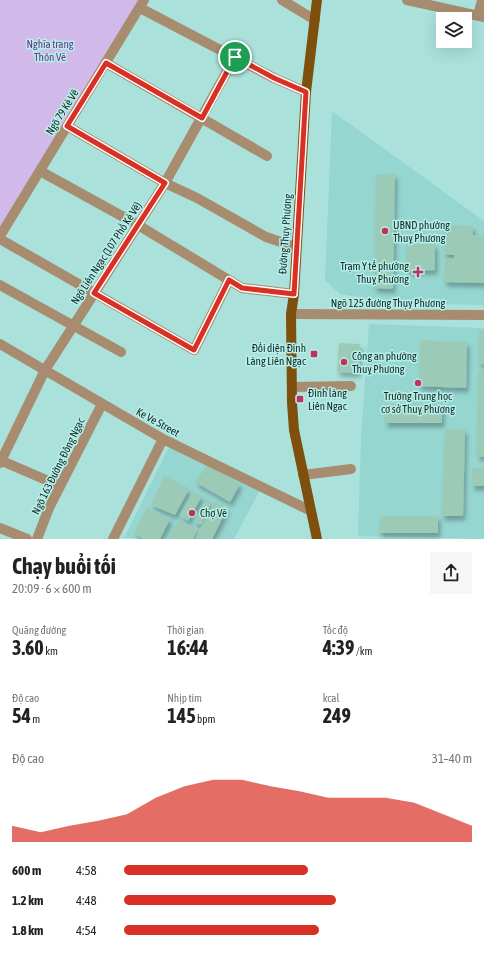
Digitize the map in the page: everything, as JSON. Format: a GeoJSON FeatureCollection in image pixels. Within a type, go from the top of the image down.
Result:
{"type":"FeatureCollection","features":[{"type":"Feature","properties":{"kind":"main road","name":"Đường Thụy Phương"},"geometry":{"type":"LineString","coordinates":[[317,0],[306,92],[294,294],[291,314],[294,430],[302,475],[317,539]]}},
{"type":"Feature","properties":{"kind":"street"},"geometry":{"type":"LineString","coordinates":[[282,0],[315,20]]}},
{"type":"Feature","properties":{"kind":"street"},"geometry":{"type":"LineString","coordinates":[[407,0],[481,17],[482,0]]}},
{"type":"Feature","properties":{"kind":"street"},"geometry":{"type":"LineString","coordinates":[[142,4],[274,78],[306,92]]}},
{"type":"Feature","properties":{"kind":"street","name":"Ngõ 79 Kẻ Vẽ"},"geometry":{"type":"LineString","coordinates":[[0,238],[142,4]]}},
{"type":"Feature","properties":{"kind":"street","name":"Ngõ Liên Ngạc (107 Phố Kẻ Vẽ)"},"geometry":{"type":"LineString","coordinates":[[0,461],[45,370],[165,183],[235,57]]}},
{"type":"Feature","properties":{"kind":"street"},"geometry":{"type":"LineString","coordinates":[[106,63],[266,156]]}},
{"type":"Feature","properties":{"kind":"street"},"geometry":{"type":"LineString","coordinates":[[67,126],[165,183],[197,198],[266,237],[296,247]]}},
{"type":"Feature","properties":{"kind":"street"},"geometry":{"type":"LineString","coordinates":[[40,171],[138,225],[242,288],[294,294]]}},
{"type":"Feature","properties":{"kind":"street"},"geometry":{"type":"LineString","coordinates":[[0,238],[194,350],[229,280]]}},
{"type":"Feature","properties":{"kind":"street"},"geometry":{"type":"LineString","coordinates":[[0,285],[121,352]]}},
{"type":"Feature","properties":{"kind":"street","name":"Ngõ 125 đường Thụy Phương"},"geometry":{"type":"LineString","coordinates":[[291,314],[484,316]]}},
{"type":"Feature","properties":{"kind":"street","name":"Ke Ve Street"},"geometry":{"type":"LineString","coordinates":[[0,344],[163,439],[310,510]]}},
{"type":"Feature","properties":{"kind":"street"},"geometry":{"type":"LineString","coordinates":[[292,387],[351,386]]}},
{"type":"Feature","properties":{"kind":"street","name":"Ngõ 163 Đường Đông Ngạc"},"geometry":{"type":"LineString","coordinates":[[37,539],[60,486],[102,404]]}},
{"type":"Feature","properties":{"kind":"street"},"geometry":{"type":"LineString","coordinates":[[113,539],[163,439]]}},
{"type":"Feature","properties":{"kind":"street"},"geometry":{"type":"LineString","coordinates":[[0,461],[60,486]]}},
{"type":"Feature","properties":{"kind":"street"},"geometry":{"type":"LineString","coordinates":[[302,475],[351,469]]}},
{"type":"Feature","properties":{"kind":"street"},"geometry":{"type":"LineString","coordinates":[[0,528],[27,539]]}},
{"type":"Feature","properties":{"kind":"shaded area"},"geometry":{"type":"Polygon","coordinates":[[[332,111],[484,221],[484,305],[396,303],[340,294],[325,280],[332,111]]]}},
{"type":"Feature","properties":{"kind":"shaded area","name":"Trường Trung học cơ sở Thuỵ Phương"},"geometry":{"type":"Polygon","coordinates":[[[369,324],[484,328],[484,539],[358,536],[361,438],[369,324]]]}},
{"type":"Feature","properties":{"kind":"shaded area","name":"Chợ Vẽ"},"geometry":{"type":"Polygon","coordinates":[[[170,445],[261,488],[234,539],[124,538],[170,445]]]}},
{"type":"Feature","properties":{"kind":"green space","name":"Nghĩa trang Thôn Vẽ"},"geometry":{"type":"Polygon","coordinates":[[[0,0],[139,0],[0,228],[0,0]]]}},
{"type":"Feature","properties":{"kind":"building","name":"UBND phường Thuỵ Phương"},"geometry":{"type":"Polygon","coordinates":[[[376,174],[395,174],[393,289],[374,288],[376,174]]]}},
{"type":"Feature","properties":{"kind":"building"},"geometry":{"type":"Polygon","coordinates":[[[444,225],[473,226],[473,235],[484,235],[484,283],[444,282],[445,258],[454,258],[454,255],[444,254],[444,225]]]}},
{"type":"Feature","properties":{"kind":"building"},"geometry":{"type":"Polygon","coordinates":[[[406,244],[435,244],[435,270],[407,271],[406,244]]]}},
{"type":"Feature","properties":{"kind":"building"},"geometry":{"type":"Polygon","coordinates":[[[479,330],[484,330],[484,364],[479,364],[479,330]]]}},
{"type":"Feature","properties":{"kind":"building"},"geometry":{"type":"Polygon","coordinates":[[[420,340],[467,342],[466,388],[419,386],[420,340]]]}},
{"type":"Feature","properties":{"kind":"building"},"geometry":{"type":"Polygon","coordinates":[[[339,343],[360,344],[358,373],[337,372],[339,343]]]}},
{"type":"Feature","properties":{"kind":"building"},"geometry":{"type":"Polygon","coordinates":[[[478,371],[484,371],[484,457],[477,456],[478,371]]]}},
{"type":"Feature","properties":{"kind":"building"},"geometry":{"type":"Polygon","coordinates":[[[385,404],[442,404],[442,423],[385,423],[385,404]]]}},
{"type":"Feature","properties":{"kind":"building"},"geometry":{"type":"Polygon","coordinates":[[[445,429],[465,429],[463,516],[442,516],[445,429]]]}},
{"type":"Feature","properties":{"kind":"building"},"geometry":{"type":"Polygon","coordinates":[[[208,464],[240,484],[230,502],[195,482],[208,464]]]}},
{"type":"Feature","properties":{"kind":"building"},"geometry":{"type":"Polygon","coordinates":[[[472,468],[484,468],[484,486],[472,486],[472,468]]]}},
{"type":"Feature","properties":{"kind":"building"},"geometry":{"type":"Polygon","coordinates":[[[164,476],[189,489],[175,515],[151,505],[164,476]]]}},
{"type":"Feature","properties":{"kind":"building"},"geometry":{"type":"Polygon","coordinates":[[[193,492],[202,496],[188,521],[180,515],[193,492]]]}},
{"type":"Feature","properties":{"kind":"building"},"geometry":{"type":"Polygon","coordinates":[[[206,499],[212,502],[201,525],[194,522],[206,499]]]}},
{"type":"Feature","properties":{"kind":"building"},"geometry":{"type":"Polygon","coordinates":[[[214,502],[227,509],[212,539],[195,539],[214,502]]]}},
{"type":"Feature","properties":{"kind":"building"},"geometry":{"type":"Polygon","coordinates":[[[147,507],[170,519],[160,539],[144,539],[134,534],[147,507]]]}},
{"type":"Feature","properties":{"kind":"building"},"geometry":{"type":"Polygon","coordinates":[[[380,516],[438,516],[438,533],[379,533],[380,516]]]}},
{"type":"Feature","properties":{"kind":"building"},"geometry":{"type":"Polygon","coordinates":[[[178,520],[198,529],[193,539],[169,539],[178,520]]]}},
{"type":"Feature","properties":{"kind":"place","name":"UBND phường Thuỵ Phương"},"geometry":{"type":"Point","coordinates":[385,231]}},
{"type":"Feature","properties":{"kind":"place","name":"Trạm Y tế phường Thuỵ Phương"},"geometry":{"type":"Point","coordinates":[418,272]}},
{"type":"Feature","properties":{"kind":"place","name":"Đối diện Đình Làng Liên Ngạc"},"geometry":{"type":"Point","coordinates":[314,354]}},
{"type":"Feature","properties":{"kind":"place","name":"Công an phường Thuỵ Phương"},"geometry":{"type":"Point","coordinates":[344,362]}},
{"type":"Feature","properties":{"kind":"place","name":"Trường Trung học cơ sở Thuỵ Phương"},"geometry":{"type":"Point","coordinates":[418,383]}},
{"type":"Feature","properties":{"kind":"place","name":"Đình làng Liên Ngạc"},"geometry":{"type":"Point","coordinates":[300,399]}},
{"type":"Feature","properties":{"kind":"place","name":"Chợ Vẽ"},"geometry":{"type":"Point","coordinates":[192,513]}},
{"type":"Feature","properties":{"kind":"route"},"geometry":{"type":"LineString","coordinates":[[235,57],[274,78],[306,92],[294,294],[242,288],[229,280],[194,350],[94,293],[165,183],[67,126],[106,63],[202,118],[235,57]]}}]}
